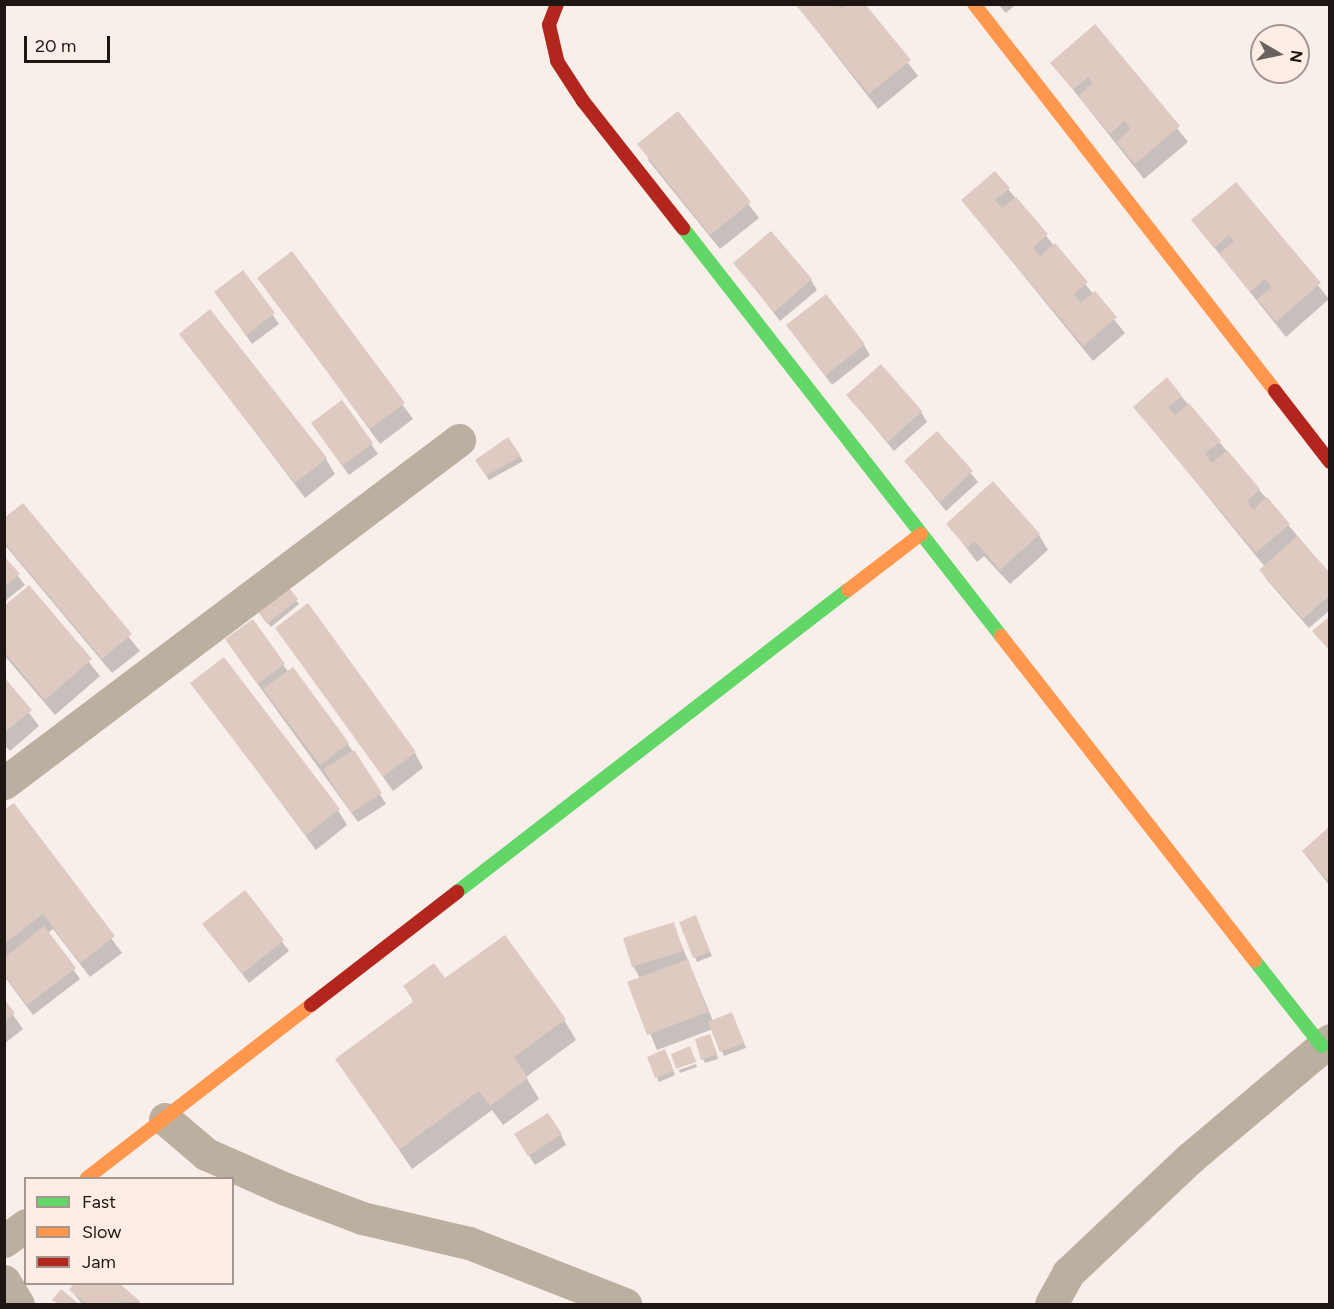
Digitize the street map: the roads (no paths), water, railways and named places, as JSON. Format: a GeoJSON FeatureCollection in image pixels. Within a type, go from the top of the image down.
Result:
{"type":"FeatureCollection","features":[{"type":"Feature","properties":{"kind":"street"},"geometry":{"type":"LineString","coordinates":[[557,4],[549,25],[557,62],[583,102],[921,534],[1326,1043],[1190,1158],[1068,1273],[1051,1305]]}},
{"type":"Feature","properties":{"kind":"street"},"geometry":{"type":"LineString","coordinates":[[974,4],[1329,462]]}},
{"type":"Feature","properties":{"kind":"street"},"geometry":{"type":"LineString","coordinates":[[4,783],[459,441]]}},
{"type":"Feature","properties":{"kind":"street"},"geometry":{"type":"LineString","coordinates":[[90,1177],[921,534]]}},
{"type":"Feature","properties":{"kind":"street"},"geometry":{"type":"LineString","coordinates":[[165,1119],[206,1154],[282,1188],[362,1218],[469,1243],[625,1305]]}},
{"type":"Feature","properties":{"kind":"street"},"geometry":{"type":"LineString","coordinates":[[4,1241],[24,1226]]}},
{"type":"Feature","properties":{"kind":"street"},"geometry":{"type":"LineString","coordinates":[[4,1281],[18,1305]]}}]}
